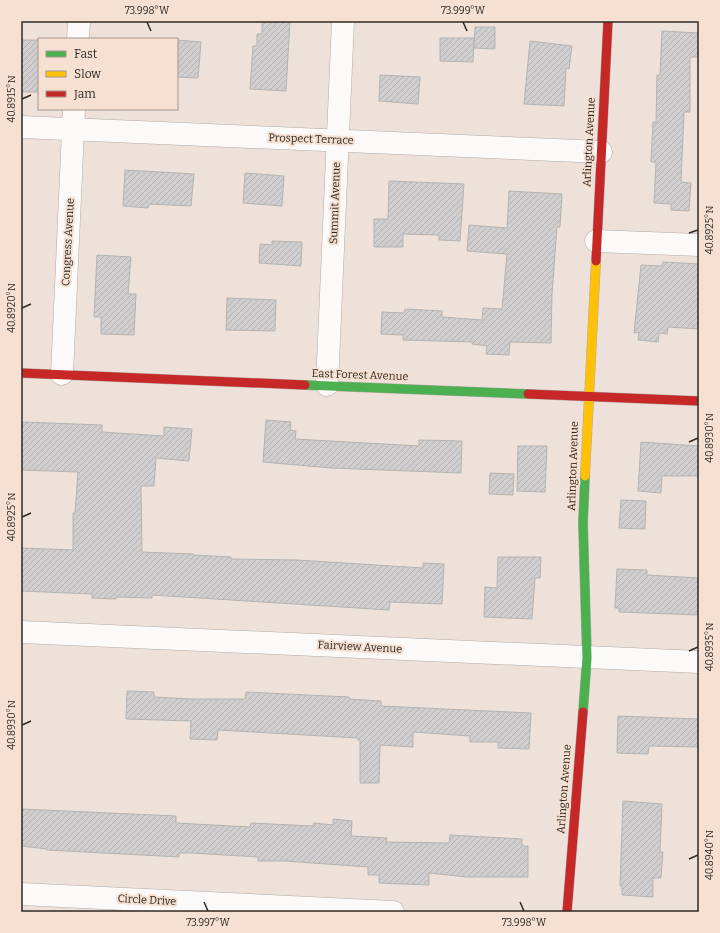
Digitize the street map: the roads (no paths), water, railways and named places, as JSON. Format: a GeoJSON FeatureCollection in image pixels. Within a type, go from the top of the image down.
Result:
{"type":"FeatureCollection","features":[{"type":"Feature","properties":{"kind":"street"},"geometry":{"type":"LineString","coordinates":[[78,38],[79,21]]}},
{"type":"Feature","properties":{"kind":"street","name":"Summit Avenue"},"geometry":{"type":"LineString","coordinates":[[327,385],[343,21]]}},
{"type":"Feature","properties":{"kind":"street","name":"Arlington Avenue"},"geometry":{"type":"LineString","coordinates":[[567,912],[587,658],[583,522],[588,396],[608,21]]}},
{"type":"Feature","properties":{"kind":"street","name":"Prospect Terrace"},"geometry":{"type":"LineString","coordinates":[[21,127],[74,119],[338,140],[601,152]]}},
{"type":"Feature","properties":{"kind":"street","name":"Congress Avenue"},"geometry":{"type":"LineString","coordinates":[[62,374],[74,119]]}},
{"type":"Feature","properties":{"kind":"street"},"geometry":{"type":"LineString","coordinates":[[596,241],[699,245]]}},
{"type":"Feature","properties":{"kind":"street","name":"East Forest Avenue"},"geometry":{"type":"LineString","coordinates":[[21,373],[699,401]]}},
{"type":"Feature","properties":{"kind":"street","name":"Fairview Avenue"},"geometry":{"type":"LineString","coordinates":[[21,632],[699,662]]}},
{"type":"Feature","properties":{"kind":"street","name":"Circle Drive"},"geometry":{"type":"LineString","coordinates":[[21,894],[393,912]]}}]}
